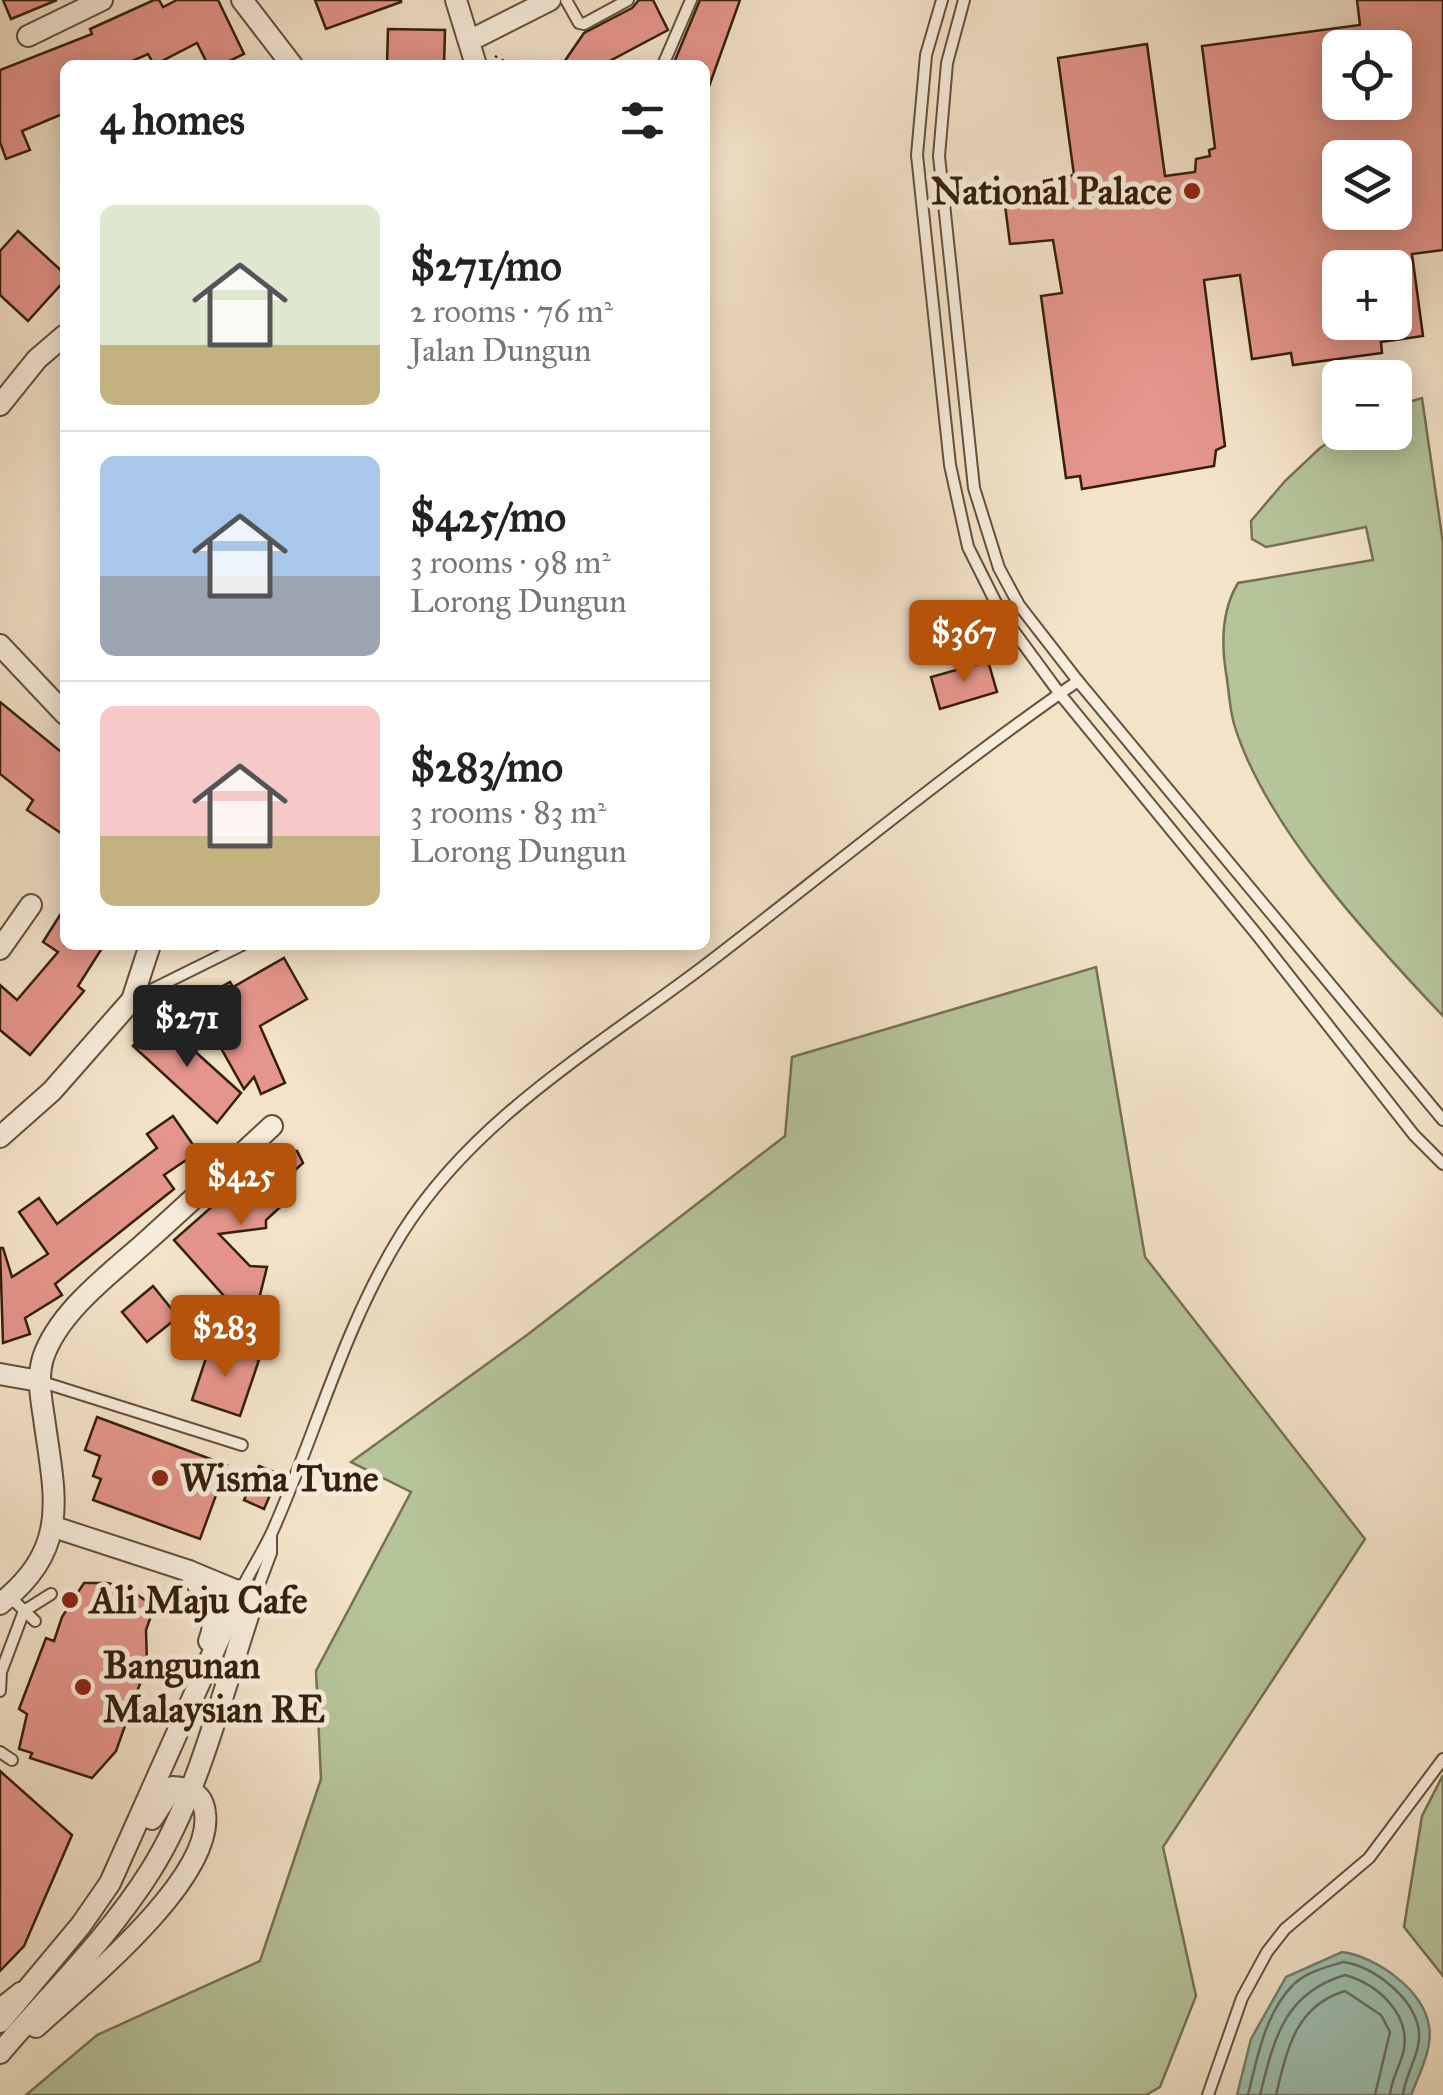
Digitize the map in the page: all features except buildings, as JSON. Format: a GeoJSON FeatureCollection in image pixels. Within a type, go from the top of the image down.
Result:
{"type":"FeatureCollection","features":[{"type":"Feature","properties":{"kind":"street"},"geometry":{"type":"LineString","coordinates":[[28,36],[102,0]]}},
{"type":"Feature","properties":{"kind":"street"},"geometry":{"type":"LineString","coordinates":[[242,0],[288,60]]}},
{"type":"Feature","properties":{"kind":"street"},"geometry":{"type":"LineString","coordinates":[[456,0],[484,60]]}},
{"type":"Feature","properties":{"kind":"street"},"geometry":{"type":"LineString","coordinates":[[472,40],[550,0]]}},
{"type":"Feature","properties":{"kind":"street"},"geometry":{"type":"LineString","coordinates":[[0,405],[37,359],[60,339]]}},
{"type":"Feature","properties":{"kind":"street"},"geometry":{"type":"LineString","coordinates":[[0,644],[60,709]]}},
{"type":"Feature","properties":{"kind":"street"},"geometry":{"type":"LineString","coordinates":[[0,949],[31,905]]}},
{"type":"Feature","properties":{"kind":"street"},"geometry":{"type":"LineString","coordinates":[[0,1136],[52,1091],[132,1000],[148,950]]}},
{"type":"Feature","properties":{"kind":"street"},"geometry":{"type":"LineString","coordinates":[[11,1603],[42,1560],[54,1527],[56,1499],[39,1381],[43,1357],[73,1311],[272,1126]]}},
{"type":"Feature","properties":{"kind":"street"},"geometry":{"type":"LineString","coordinates":[[0,1374],[39,1381]]}},
{"type":"Feature","properties":{"kind":"street"},"geometry":{"type":"LineString","coordinates":[[54,1527],[247,1594]]}},
{"type":"Feature","properties":{"kind":"street"},"geometry":{"type":"LineString","coordinates":[[189,1571],[214,1611],[215,1626],[191,1686],[190,1704]]}},
{"type":"Feature","properties":{"kind":"street"},"geometry":{"type":"LineString","coordinates":[[104,1890],[190,1704],[247,1594]]}},
{"type":"Feature","properties":{"kind":"street"},"geometry":{"type":"LineString","coordinates":[[0,2057],[128,1903],[152,1868],[189,1788],[247,1594]]}},
{"type":"Feature","properties":{"kind":"street"},"geometry":{"type":"LineString","coordinates":[[0,2022],[82,1925],[140,1844],[173,1786],[189,1788],[201,1798],[206,1821],[203,1840],[186,1872],[146,1925],[0,2057]]}},
{"type":"Feature","properties":{"kind":"lane"},"geometry":{"type":"LineString","coordinates":[[566,0],[579,23],[584,24],[628,0]]}},
{"type":"Feature","properties":{"kind":"lane"},"geometry":{"type":"LineString","coordinates":[[665,60],[692,0]]}},
{"type":"Feature","properties":{"kind":"lane"},"geometry":{"type":"LineString","coordinates":[[942,0],[926,55],[917,154],[950,465],[960,521],[974,560],[1002,615],[1060,694],[1414,1135],[1443,1164]]}},
{"type":"Feature","properties":{"kind":"lane"},"geometry":{"type":"LineString","coordinates":[[964,0],[947,63],[939,156],[974,488],[984,530],[1019,605],[1078,681],[1443,1120]]}},
{"type":"Feature","properties":{"kind":"lane"},"geometry":{"type":"LineString","coordinates":[[247,1594],[271,1553],[271,1535],[348,1337],[376,1279],[403,1230],[481,1138],[531,1091],[650,1008],[1078,681]]}},
{"type":"Feature","properties":{"kind":"lane"},"geometry":{"type":"LineString","coordinates":[[132,1000],[232,950]]}},
{"type":"Feature","properties":{"kind":"lane"},"geometry":{"type":"LineString","coordinates":[[39,1381],[242,1445]]}},
{"type":"Feature","properties":{"kind":"lane"},"geometry":{"type":"LineString","coordinates":[[11,1603],[51,1594]]}},
{"type":"Feature","properties":{"kind":"lane"},"geometry":{"type":"LineString","coordinates":[[11,1603],[35,1621]]}},
{"type":"Feature","properties":{"kind":"lane"},"geometry":{"type":"LineString","coordinates":[[0,1691],[11,1603]]}},
{"type":"Feature","properties":{"kind":"lane"},"geometry":{"type":"LineString","coordinates":[[0,1752],[12,1760]]}},
{"type":"Feature","properties":{"kind":"lane"},"geometry":{"type":"LineString","coordinates":[[1208,2095],[1242,1998],[1267,1952],[1284,1929],[1369,1858],[1443,1759]]}},
{"type":"Feature","properties":{"kind":"lane"},"geometry":{"type":"LineString","coordinates":[[0,2003],[16,1991],[104,1890]]}},
{"type":"Feature","properties":{"kind":"shaded area"},"geometry":{"type":"Polygon","coordinates":[[[1422,398],[1443,543],[1443,1016],[1353,917],[1269,802],[1234,724],[1223,642],[1228,605],[1238,583],[1373,560],[1366,527],[1266,547],[1252,539],[1251,521],[1285,481],[1322,447],[1322,450],[1412,450],[1412,401],[1422,398]]]}},
{"type":"Feature","properties":{"kind":"shaded area"},"geometry":{"type":"Polygon","coordinates":[[[1096,967],[1145,1257],[1365,1539],[1163,1847],[1196,1996],[1160,2087],[1146,2095],[26,2095],[97,2035],[260,1961],[321,1779],[316,1671],[411,1492],[351,1462],[527,1335],[785,1136],[792,1057],[1096,967]]]}},
{"type":"Feature","properties":{"kind":"shaded area"},"geometry":{"type":"Polygon","coordinates":[[[1443,1775],[1443,1976],[1404,1927],[1422,1816],[1443,1775]]]}},
{"type":"Feature","properties":{"kind":"water"},"geometry":{"type":"Polygon","coordinates":[[[1342,1952],[1369,1960],[1396,1977],[1425,2012],[1429,2043],[1411,2095],[1237,2095],[1251,2039],[1286,1977],[1342,1952]]]}},
{"type":"Feature","properties":{"kind":"place","name":"National Palace"},"geometry":{"type":"Point","coordinates":[1192,191]}},
{"type":"Feature","properties":{"kind":"place","name":"Wisma Tune"},"geometry":{"type":"Point","coordinates":[160,1478]}},
{"type":"Feature","properties":{"kind":"place","name":"Ali Maju Cafe"},"geometry":{"type":"Point","coordinates":[70,1600]}},
{"type":"Feature","properties":{"kind":"place","name":"Bangunan Malaysian RE"},"geometry":{"type":"Point","coordinates":[83,1687]}}]}
